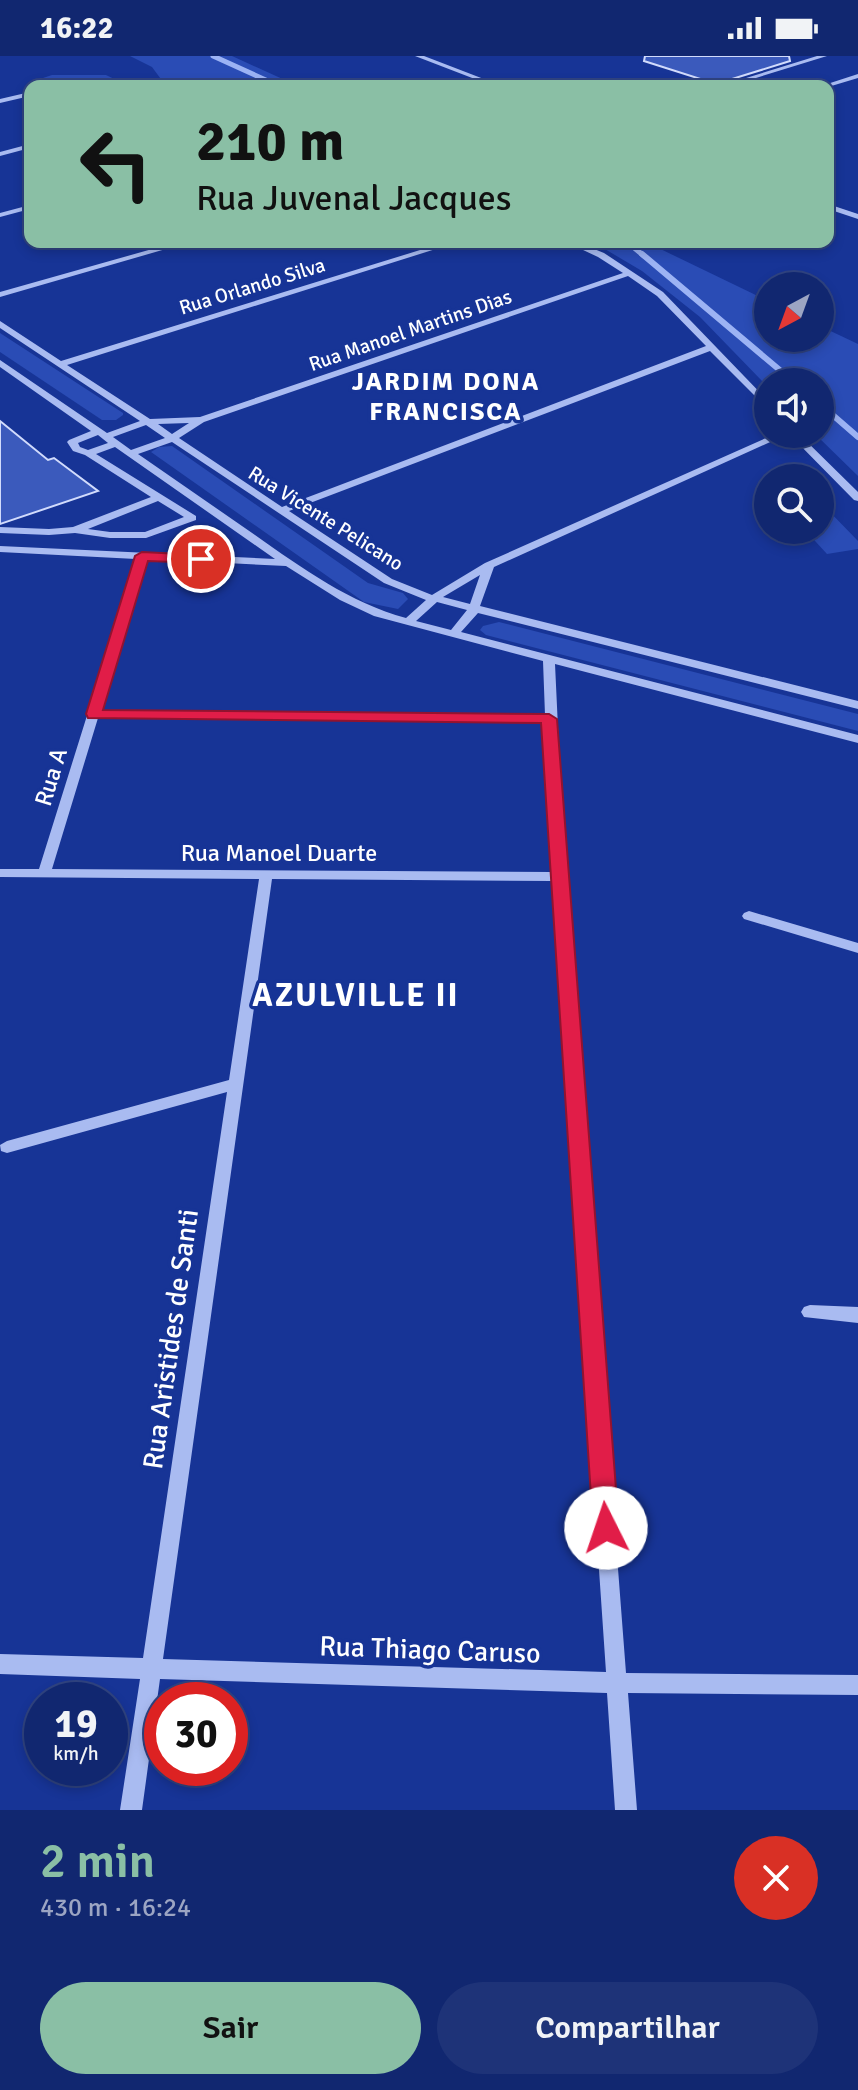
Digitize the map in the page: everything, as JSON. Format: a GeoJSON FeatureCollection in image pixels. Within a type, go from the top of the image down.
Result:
{"type":"FeatureCollection","features":[{"type":"Feature","properties":{"kind":"street"},"geometry":{"type":"LineString","coordinates":[[418,56],[483,80]]}},
{"type":"Feature","properties":{"kind":"street"},"geometry":{"type":"LineString","coordinates":[[743,80],[824,56]]}},
{"type":"Feature","properties":{"kind":"street"},"geometry":{"type":"LineString","coordinates":[[834,83],[858,76]]}},
{"type":"Feature","properties":{"kind":"street"},"geometry":{"type":"LineString","coordinates":[[0,101],[24,95]]}},
{"type":"Feature","properties":{"kind":"street"},"geometry":{"type":"LineString","coordinates":[[0,154],[24,148]]}},
{"type":"Feature","properties":{"kind":"street"},"geometry":{"type":"LineString","coordinates":[[834,208],[858,217]]}},
{"type":"Feature","properties":{"kind":"street"},"geometry":{"type":"LineString","coordinates":[[0,215],[24,209]]}},
{"type":"Feature","properties":{"kind":"street"},"geometry":{"type":"LineString","coordinates":[[0,295],[165,248]]}},
{"type":"Feature","properties":{"kind":"street","name":"Rua Orlando Silva"},"geometry":{"type":"LineString","coordinates":[[60,364],[435,248]]}},
{"type":"Feature","properties":{"kind":"street"},"geometry":{"type":"LineString","coordinates":[[584,248],[601,255],[660,294],[754,391]]}},
{"type":"Feature","properties":{"kind":"street","name":"Rua Manoel Martins Dias"},"geometry":{"type":"LineString","coordinates":[[129,454],[171,439],[201,420],[630,273]]}},
{"type":"Feature","properties":{"kind":"street","name":"Rua Vicente Pelicano"},"geometry":{"type":"LineString","coordinates":[[0,324],[388,581],[475,608],[858,705]]}},
{"type":"Feature","properties":{"kind":"street"},"geometry":{"type":"LineString","coordinates":[[280,511],[712,347]]}},
{"type":"Feature","properties":{"kind":"street"},"geometry":{"type":"LineString","coordinates":[[0,363],[105,438],[344,598],[408,622],[858,739]]}},
{"type":"Feature","properties":{"kind":"street","name":"Rua Manoel Martins Dias"},"geometry":{"type":"LineString","coordinates":[[88,453],[105,438],[145,422],[201,420]]}},
{"type":"Feature","properties":{"kind":"street"},"geometry":{"type":"LineString","coordinates":[[0,530],[75,530],[110,535],[146,535],[192,518],[88,453],[76,449],[72,442],[105,438]]}},
{"type":"Feature","properties":{"kind":"street"},"geometry":{"type":"LineString","coordinates":[[408,622],[436,597],[489,565],[754,447]]}},
{"type":"Feature","properties":{"kind":"street"},"geometry":{"type":"LineString","coordinates":[[808,448],[858,498]]}},
{"type":"Feature","properties":{"kind":"street"},"geometry":{"type":"LineString","coordinates":[[75,530],[159,497]]}},
{"type":"Feature","properties":{"kind":"street"},"geometry":{"type":"LineString","coordinates":[[0,549],[288,563]]}},
{"type":"Feature","properties":{"kind":"street","name":"Rua A"},"geometry":{"type":"LineString","coordinates":[[44,873],[142,556]]}},
{"type":"Feature","properties":{"kind":"street"},"geometry":{"type":"LineString","coordinates":[[453,634],[475,608],[489,565]]}},
{"type":"Feature","properties":{"kind":"street"},"geometry":{"type":"LineString","coordinates":[[549,658],[549,719],[558,877],[626,1810]]}},
{"type":"Feature","properties":{"kind":"street"},"geometry":{"type":"LineString","coordinates":[[93,714],[549,719]]}},
{"type":"Feature","properties":{"kind":"street","name":"Rua Manoel Duarte"},"geometry":{"type":"LineString","coordinates":[[0,873],[558,877]]}},
{"type":"Feature","properties":{"kind":"street","name":"Rua Aristides de Santi"},"geometry":{"type":"LineString","coordinates":[[131,1810],[266,875]]}},
{"type":"Feature","properties":{"kind":"street"},"geometry":{"type":"LineString","coordinates":[[749,916],[858,948]]}},
{"type":"Feature","properties":{"kind":"street"},"geometry":{"type":"LineString","coordinates":[[7,1147],[236,1084]]}},
{"type":"Feature","properties":{"kind":"street"},"geometry":{"type":"LineString","coordinates":[[810,1312],[858,1315]]}},
{"type":"Feature","properties":{"kind":"street","name":"Rua Thiago Caruso"},"geometry":{"type":"LineString","coordinates":[[0,1664],[617,1683],[858,1685]]}},
{"type":"Feature","properties":{"kind":"shaded area"},"geometry":{"type":"Polygon","coordinates":[[[130,56],[232,56],[285,80],[162,80],[152,67],[130,56]]]}},
{"type":"Feature","properties":{"kind":"shaded area"},"geometry":{"type":"Polygon","coordinates":[[[52,75],[106,75],[116,80],[58,80],[37,80],[52,75]]]}},
{"type":"Feature","properties":{"kind":"shaded area"},"geometry":{"type":"Polygon","coordinates":[[[603,248],[658,248],[754,294],[754,352],[834,352],[834,333],[858,344],[858,476],[829,448],[834,448],[834,368],[754,368],[754,373],[700,317],[642,271],[603,248]]]}},
{"type":"Feature","properties":{"kind":"shaded area"},"geometry":{"type":"Polygon","coordinates":[[[0,333],[123,415],[116,420],[102,420],[0,352],[0,333]]]}},
{"type":"Feature","properties":{"kind":"shaded area"},"geometry":{"type":"Polygon","coordinates":[[[172,446],[368,583],[403,593],[408,599],[398,609],[364,602],[151,452],[159,447],[172,446]]]}},
{"type":"Feature","properties":{"kind":"shaded area"},"geometry":{"type":"Polygon","coordinates":[[[834,516],[858,541],[858,549],[827,554],[818,544],[834,544],[834,516]]]}},
{"type":"Feature","properties":{"kind":"shaded area"},"geometry":{"type":"Polygon","coordinates":[[[499,622],[858,714],[858,731],[486,635],[480,630],[483,626],[499,622]]]}},
{"type":"Feature","properties":{"kind":"building"},"geometry":{"type":"Polygon","coordinates":[[[645,56],[789,56],[790,61],[729,80],[703,80],[644,61],[645,56]]]}},
{"type":"Feature","properties":{"kind":"building"},"geometry":{"type":"Polygon","coordinates":[[[0,421],[48,460],[54,458],[98,491],[0,524],[0,421]]]}},
{"type":"Feature","properties":{"kind":"waterway"},"geometry":{"type":"LineString","coordinates":[[213,56],[266,80]]}},
{"type":"Feature","properties":{"kind":"waterway"},"geometry":{"type":"LineString","coordinates":[[634,248],[644,256]]}},
{"type":"Feature","properties":{"kind":"waterway"},"geometry":{"type":"LineString","coordinates":[[642,254],[777,368]]}},
{"type":"Feature","properties":{"kind":"waterway"},"geometry":{"type":"LineString","coordinates":[[834,416],[858,437]]}},
{"type":"Feature","properties":{"kind":"district","name":"JARDIM DONA FRANCISCA"},"geometry":{"type":"Point","coordinates":[446,396]}},
{"type":"Feature","properties":{"kind":"district","name":"AZULVILLE II"},"geometry":{"type":"Point","coordinates":[356,995]}},
{"type":"Feature","properties":{"kind":"route"},"geometry":{"type":"LineString","coordinates":[[201,559],[142,556],[93,714],[549,719],[606,1528]]}}]}
